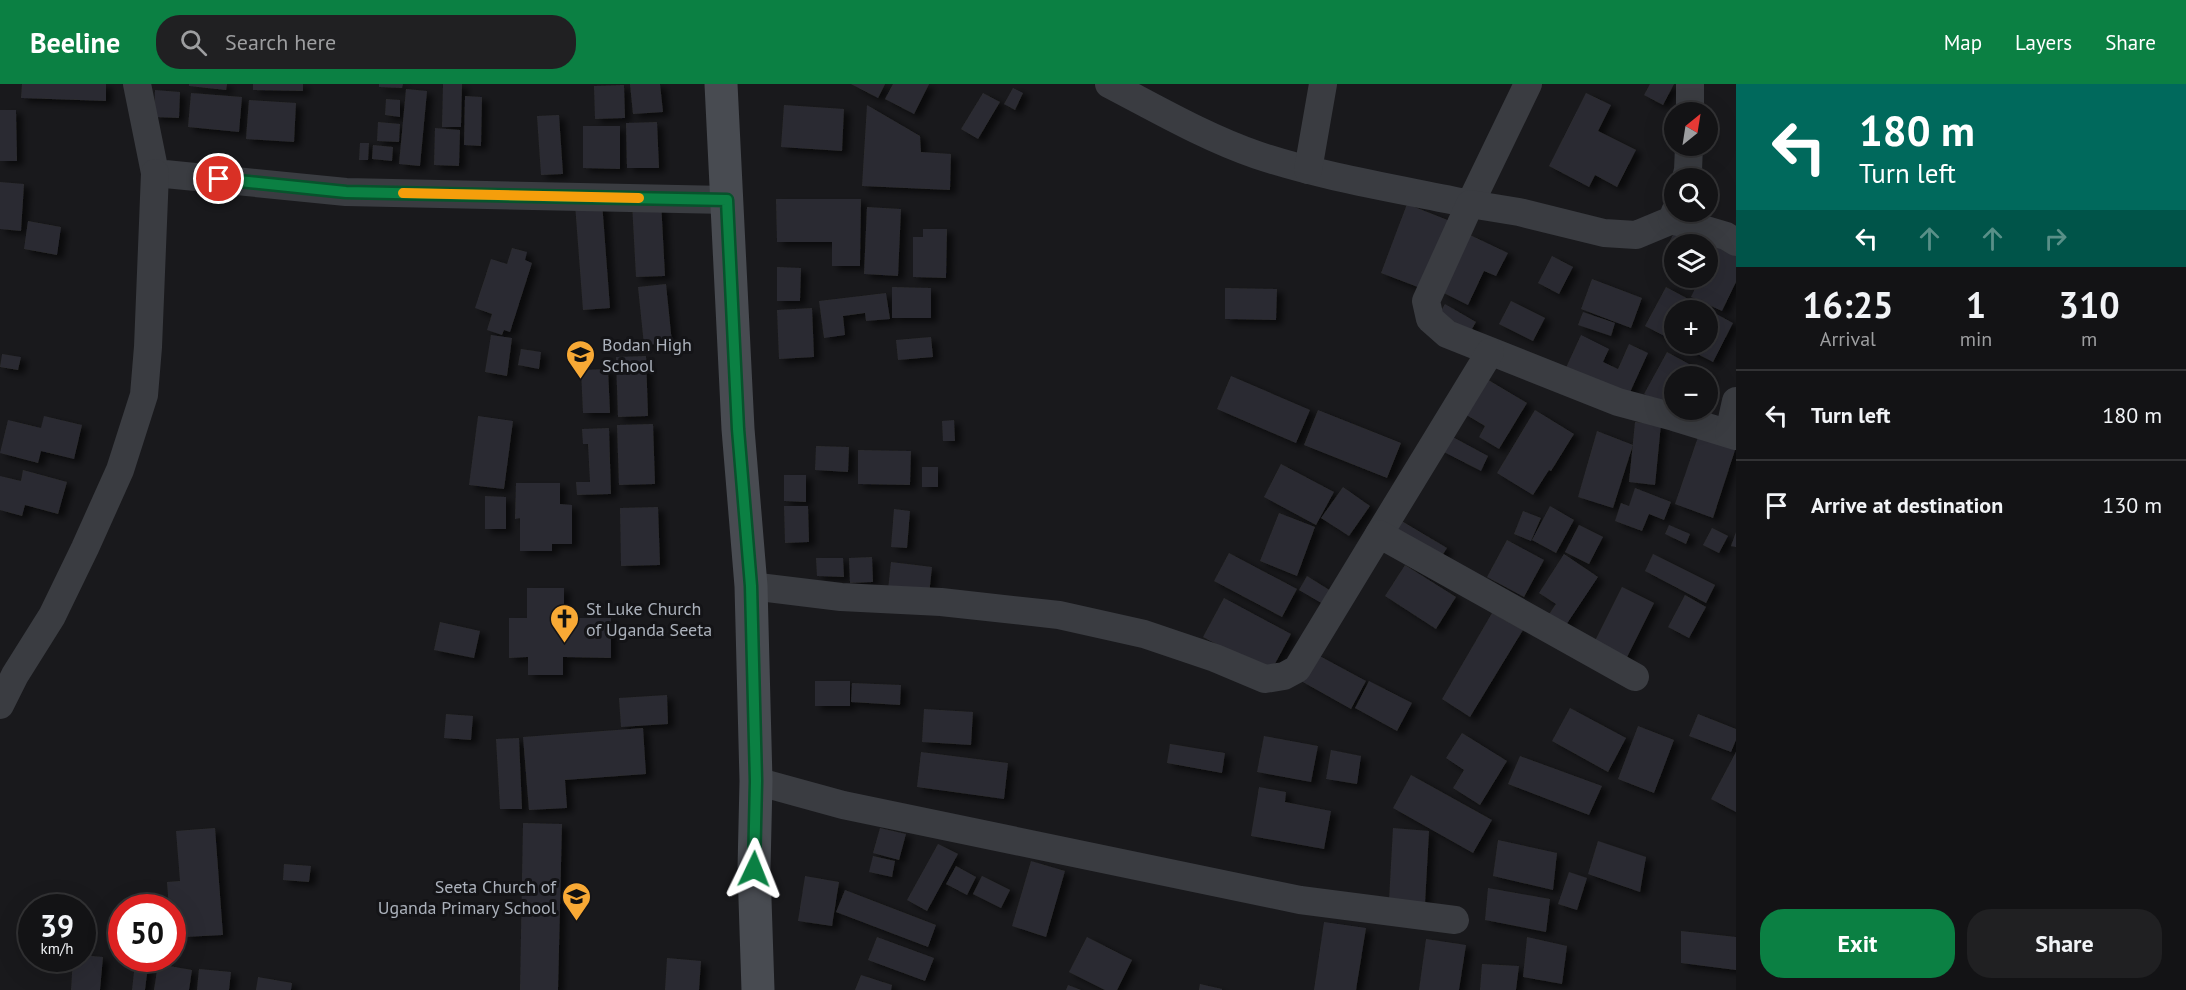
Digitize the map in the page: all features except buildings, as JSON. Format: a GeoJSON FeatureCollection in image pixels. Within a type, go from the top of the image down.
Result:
{"type":"FeatureCollection","features":[{"type":"Feature","properties":{"kind":"main road"},"geometry":{"type":"LineString","coordinates":[[721,84],[738,429],[751,586],[756,781],[754,869],[758,990]]}},
{"type":"Feature","properties":{"kind":"street"},"geometry":{"type":"LineString","coordinates":[[0,705],[7,674],[52,616],[85,548],[120,470],[144,395],[155,173],[137,84]]}},
{"type":"Feature","properties":{"kind":"street"},"geometry":{"type":"LineString","coordinates":[[1109,84],[1202,132],[1256,154],[1308,170],[1519,212],[1604,234],[1636,236],[1664,221]]}},
{"type":"Feature","properties":{"kind":"street"},"geometry":{"type":"LineString","coordinates":[[1308,170],[1323,84]]}},
{"type":"Feature","properties":{"kind":"street"},"geometry":{"type":"LineString","coordinates":[[1528,84],[1426,301],[1430,319],[1447,334],[1618,402],[1732,435],[1736,400]]}},
{"type":"Feature","properties":{"kind":"street"},"geometry":{"type":"LineString","coordinates":[[1690,84],[1690,102]]}},
{"type":"Feature","properties":{"kind":"street"},"geometry":{"type":"LineString","coordinates":[[155,173],[346,192],[727,200]]}},
{"type":"Feature","properties":{"kind":"street"},"geometry":{"type":"LineString","coordinates":[[1689,222],[1736,242]]}},
{"type":"Feature","properties":{"kind":"street"},"geometry":{"type":"LineString","coordinates":[[751,586],[841,597],[941,602],[1059,615],[1144,634],[1215,658],[1266,679],[1284,676],[1297,669],[1490,352]]}},
{"type":"Feature","properties":{"kind":"street"},"geometry":{"type":"LineString","coordinates":[[1379,534],[1635,677]]}},
{"type":"Feature","properties":{"kind":"street"},"geometry":{"type":"LineString","coordinates":[[756,781],[843,805],[1300,900],[1455,920]]}},
{"type":"Feature","properties":{"kind":"slow traffic"},"geometry":{"type":"LineString","coordinates":[[403,193],[639,198]]}},
{"type":"Feature","properties":{"kind":"place","name":"Bodan High School"},"geometry":{"type":"Point","coordinates":[581,380]}},
{"type":"Feature","properties":{"kind":"place","name":"St Luke Church of Uganda Seeta"},"geometry":{"type":"Point","coordinates":[565,644]}},
{"type":"Feature","properties":{"kind":"place","name":"Seeta Church of Uganda Primary School"},"geometry":{"type":"Point","coordinates":[577,922]}},
{"type":"Feature","properties":{"kind":"route"},"geometry":{"type":"LineString","coordinates":[[219,179],[346,192],[727,200],[738,429],[751,586],[756,781],[754,869]]}}]}
